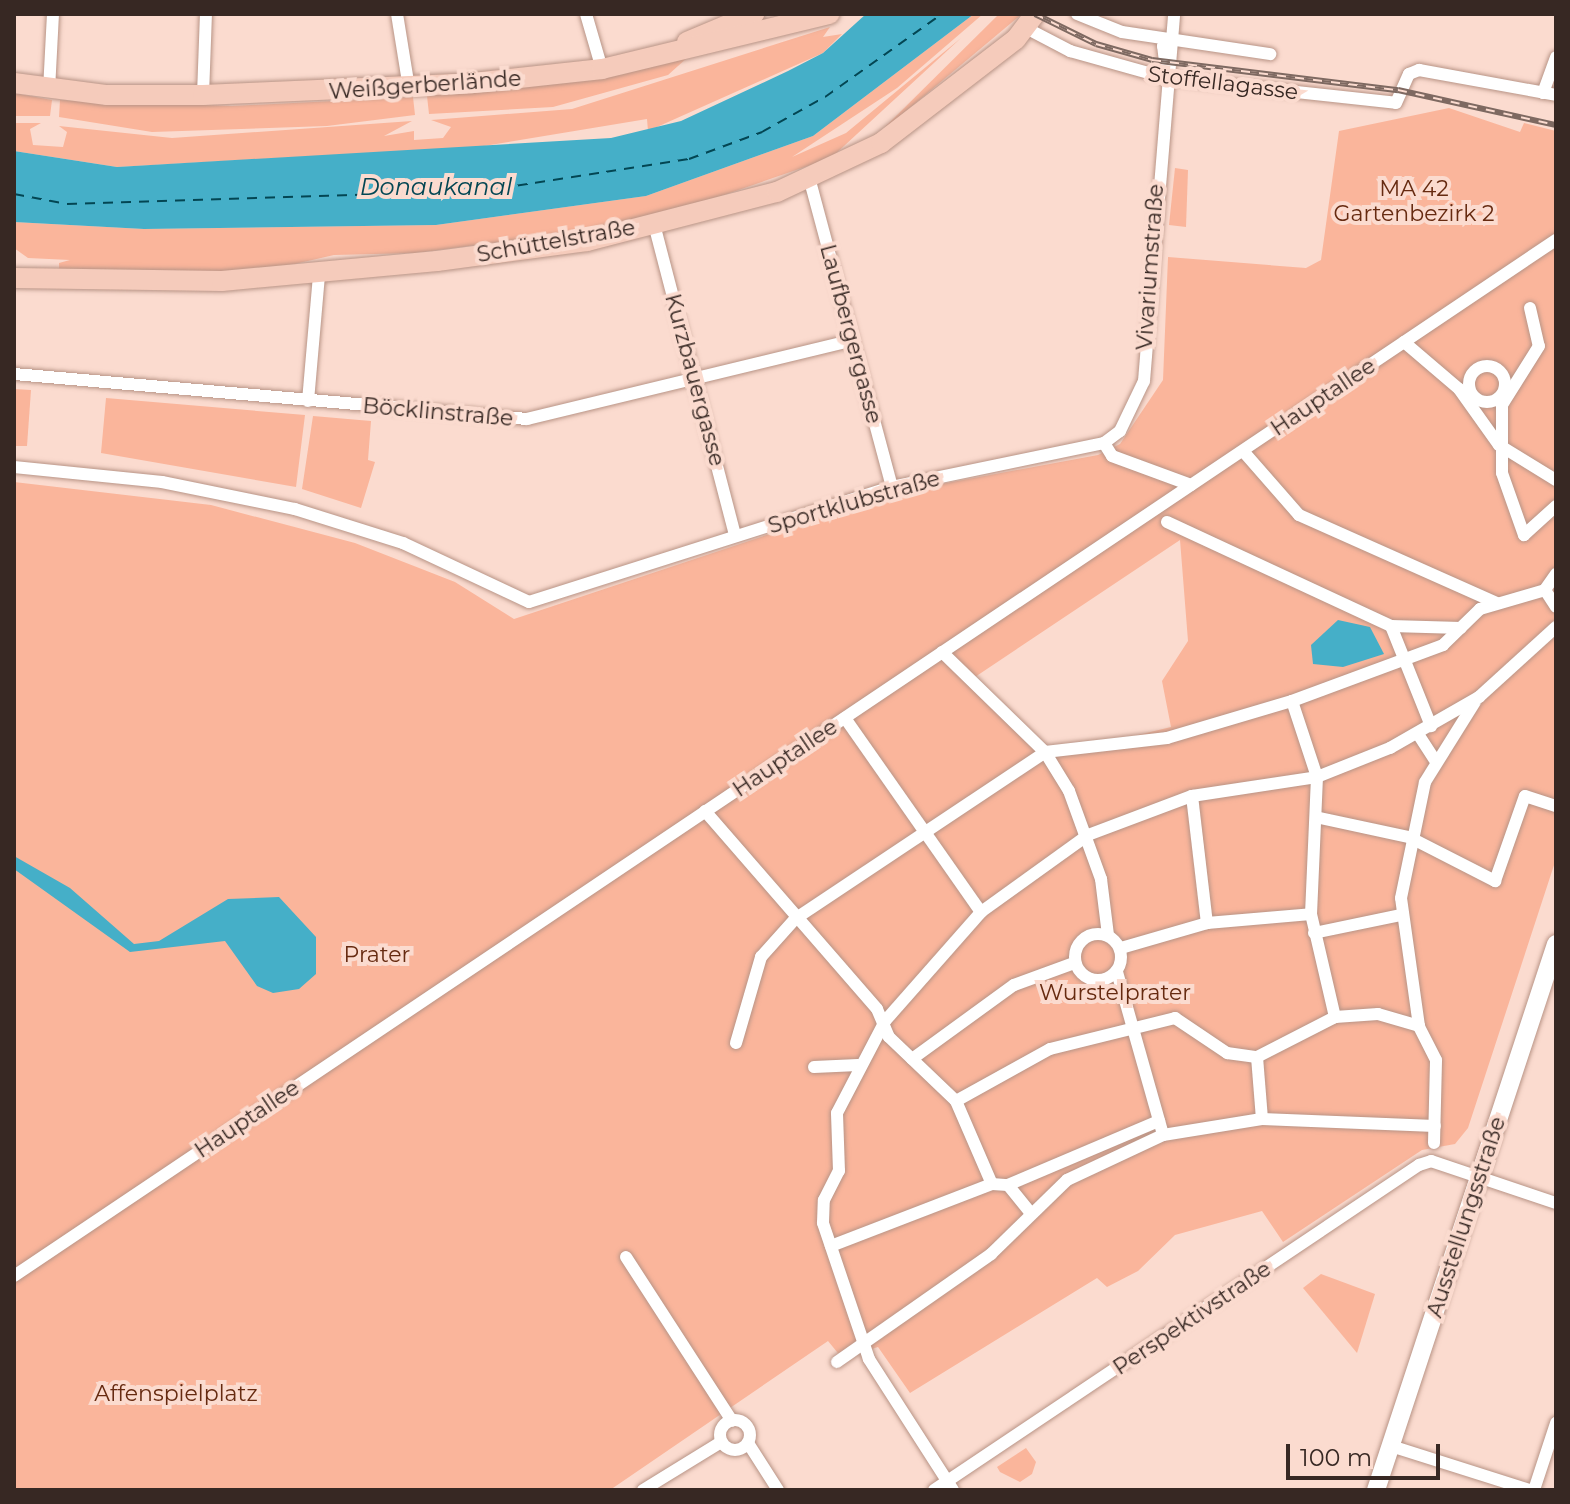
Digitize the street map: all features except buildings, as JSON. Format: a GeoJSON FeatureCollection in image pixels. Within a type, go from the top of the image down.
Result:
{"type":"FeatureCollection","features":[{"type":"Feature","properties":{"kind":"main road"},"geometry":{"type":"LineString","coordinates":[[665,52],[754,14]]}},
{"type":"Feature","properties":{"kind":"main road","name":"Weißgerberlände"},"geometry":{"type":"LineString","coordinates":[[14,83],[49,90],[203,95],[409,88],[602,69],[829,14]]}},
{"type":"Feature","properties":{"kind":"main road","name":"Schüttelstraße"},"geometry":{"type":"LineString","coordinates":[[14,278],[319,274],[587,241],[810,181],[881,143],[1030,21]]}},
{"type":"Feature","properties":{"kind":"main road","name":"Ausstellungsstraße"},"geometry":{"type":"LineString","coordinates":[[1376,1490],[1553,964],[1556,944]]}},
{"type":"Feature","properties":{"kind":"street"},"geometry":{"type":"LineString","coordinates":[[49,90],[53,14]]}},
{"type":"Feature","properties":{"kind":"street"},"geometry":{"type":"LineString","coordinates":[[203,95],[206,14]]}},
{"type":"Feature","properties":{"kind":"street"},"geometry":{"type":"LineString","coordinates":[[397,14],[409,88]]}},
{"type":"Feature","properties":{"kind":"street"},"geometry":{"type":"LineString","coordinates":[[586,14],[602,69]]}},
{"type":"Feature","properties":{"kind":"street"},"geometry":{"type":"LineString","coordinates":[[1077,14],[1172,41],[1270,54]]}},
{"type":"Feature","properties":{"kind":"street","name":"Vivariumstraße"},"geometry":{"type":"LineString","coordinates":[[1104,443],[1120,431],[1144,381],[1167,78],[1163,46],[1172,41],[1174,14]]}},
{"type":"Feature","properties":{"kind":"street","name":"Stoffellagasse"},"geometry":{"type":"LineString","coordinates":[[1030,21],[1083,55],[1167,78],[1396,103],[1409,74],[1460,75],[1550,94]]}},
{"type":"Feature","properties":{"kind":"street"},"geometry":{"type":"LineString","coordinates":[[1550,94],[1556,57]]}},
{"type":"Feature","properties":{"kind":"street","name":"Laufbergergasse"},"geometry":{"type":"LineString","coordinates":[[810,181],[892,487]]}},
{"type":"Feature","properties":{"kind":"street","name":"Kurzbauergasse"},"geometry":{"type":"LineString","coordinates":[[654,224],[735,536]]}},
{"type":"Feature","properties":{"kind":"street","name":"Hauptallee"},"geometry":{"type":"LineString","coordinates":[[14,1276],[1556,240]]}},
{"type":"Feature","properties":{"kind":"street"},"geometry":{"type":"LineString","coordinates":[[308,401],[319,274]]}},
{"type":"Feature","properties":{"kind":"street"},"geometry":{"type":"LineString","coordinates":[[1470,396],[1490,402],[1504,397],[1539,346],[1530,308]]}},
{"type":"Feature","properties":{"kind":"street","name":"Böcklinstraße"},"geometry":{"type":"LineString","coordinates":[[14,374],[527,419],[853,340]]}},
{"type":"Feature","properties":{"kind":"street"},"geometry":{"type":"LineString","coordinates":[[1404,342],[1470,396],[1499,445],[1556,480]]}},
{"type":"Feature","properties":{"kind":"street"},"geometry":{"type":"LineString","coordinates":[[1470,396],[1473,374],[1488,367],[1503,376],[1499,445],[1509,504],[1524,535],[1556,506]]}},
{"type":"Feature","properties":{"kind":"street"},"geometry":{"type":"LineString","coordinates":[[1104,443],[1112,456],[1191,485]]}},
{"type":"Feature","properties":{"kind":"street","name":"Sportklubstraße"},"geometry":{"type":"LineString","coordinates":[[14,467],[162,482],[295,509],[403,543],[513,600],[549,597],[892,487],[1104,443]]}},
{"type":"Feature","properties":{"kind":"street"},"geometry":{"type":"LineString","coordinates":[[1243,451],[1299,515],[1497,603]]}},
{"type":"Feature","properties":{"kind":"street"},"geometry":{"type":"LineString","coordinates":[[1167,522],[1391,626],[1461,628]]}},
{"type":"Feature","properties":{"kind":"street"},"geometry":{"type":"LineString","coordinates":[[736,1043],[761,957],[795,919],[1045,752],[1167,738],[1292,701],[1443,645],[1497,603],[1545,590],[1556,574]]}},
{"type":"Feature","properties":{"kind":"street"},"geometry":{"type":"LineString","coordinates":[[1545,590],[1556,607]]}},
{"type":"Feature","properties":{"kind":"street"},"geometry":{"type":"LineString","coordinates":[[1391,626],[1401,661],[1431,726]]}},
{"type":"Feature","properties":{"kind":"street"},"geometry":{"type":"LineString","coordinates":[[950,1486],[869,1359],[831,1246],[822,1207],[839,1171],[835,1125],[842,1098],[885,1021],[981,912],[1088,835],[1192,796],[1317,777],[1418,734],[1479,697],[1556,627]]}},
{"type":"Feature","properties":{"kind":"street"},"geometry":{"type":"LineString","coordinates":[[942,652],[1045,752],[1088,835],[1108,935],[1121,948]]}},
{"type":"Feature","properties":{"kind":"street"},"geometry":{"type":"LineString","coordinates":[[1434,1143],[1436,1060],[1419,1026],[1400,915],[1409,837],[1434,759],[1479,697]]}},
{"type":"Feature","properties":{"kind":"street"},"geometry":{"type":"LineString","coordinates":[[1292,701],[1317,777],[1320,818],[1311,914],[1335,1017]]}},
{"type":"Feature","properties":{"kind":"street"},"geometry":{"type":"LineString","coordinates":[[845,718],[981,912]]}},
{"type":"Feature","properties":{"kind":"street"},"geometry":{"type":"LineString","coordinates":[[1418,734],[1434,759]]}},
{"type":"Feature","properties":{"kind":"street"},"geometry":{"type":"LineString","coordinates":[[1192,796],[1207,923]]}},
{"type":"Feature","properties":{"kind":"street"},"geometry":{"type":"LineString","coordinates":[[1320,818],[1409,837],[1495,881],[1525,796],[1556,806]]}},
{"type":"Feature","properties":{"kind":"street"},"geometry":{"type":"LineString","coordinates":[[705,811],[885,1021],[889,1037],[956,1101],[992,1184]]}},
{"type":"Feature","properties":{"kind":"street"},"geometry":{"type":"LineString","coordinates":[[1121,948],[1207,923],[1311,914]]}},
{"type":"Feature","properties":{"kind":"street"},"geometry":{"type":"LineString","coordinates":[[1314,933],[1400,915]]}},
{"type":"Feature","properties":{"kind":"street"},"geometry":{"type":"LineString","coordinates":[[1074,963],[1079,943],[1108,935]]}},
{"type":"Feature","properties":{"kind":"street"},"geometry":{"type":"LineString","coordinates":[[1121,948],[1117,972],[1135,1025],[1163,1135]]}},
{"type":"Feature","properties":{"kind":"street"},"geometry":{"type":"LineString","coordinates":[[1074,963],[1094,979],[1117,972]]}},
{"type":"Feature","properties":{"kind":"street"},"geometry":{"type":"LineString","coordinates":[[912,1059],[1014,985],[1074,963]]}},
{"type":"Feature","properties":{"kind":"street"},"geometry":{"type":"LineString","coordinates":[[956,1101],[1050,1049],[1135,1025],[1184,1019],[1204,1041],[1257,1057],[1335,1017],[1378,1014],[1419,1026]]}},
{"type":"Feature","properties":{"kind":"street"},"geometry":{"type":"LineString","coordinates":[[1257,1057],[1262,1119]]}},
{"type":"Feature","properties":{"kind":"street"},"geometry":{"type":"LineString","coordinates":[[814,1067],[858,1065]]}},
{"type":"Feature","properties":{"kind":"street"},"geometry":{"type":"LineString","coordinates":[[837,1362],[991,1254],[1031,1213],[1090,1166],[1163,1135],[1262,1119],[1435,1126]]}},
{"type":"Feature","properties":{"kind":"street"},"geometry":{"type":"LineString","coordinates":[[831,1246],[992,1184],[1008,1185],[1159,1121]]}},
{"type":"Feature","properties":{"kind":"street","name":"Perspektivstraße"},"geometry":{"type":"LineString","coordinates":[[934,1490],[950,1486],[1419,1165],[1439,1163],[1480,1177]]}},
{"type":"Feature","properties":{"kind":"street"},"geometry":{"type":"LineString","coordinates":[[1480,1177],[1556,1203]]}},
{"type":"Feature","properties":{"kind":"street"},"geometry":{"type":"LineString","coordinates":[[1008,1185],[1031,1213]]}},
{"type":"Feature","properties":{"kind":"street"},"geometry":{"type":"LineString","coordinates":[[626,1257],[732,1421],[747,1426],[748,1443],[778,1490]]}},
{"type":"Feature","properties":{"kind":"street"},"geometry":{"type":"LineString","coordinates":[[829,1349],[837,1362]]}},
{"type":"Feature","properties":{"kind":"street"},"geometry":{"type":"LineString","coordinates":[[837,1362],[869,1359]]}},
{"type":"Feature","properties":{"kind":"street"},"geometry":{"type":"LineString","coordinates":[[721,1442],[721,1428],[732,1421]]}},
{"type":"Feature","properties":{"kind":"street"},"geometry":{"type":"LineString","coordinates":[[1391,1446],[1532,1490],[1556,1423]]}},
{"type":"Feature","properties":{"kind":"street"},"geometry":{"type":"LineString","coordinates":[[721,1442],[736,1451],[748,1443]]}},
{"type":"Feature","properties":{"kind":"street"},"geometry":{"type":"LineString","coordinates":[[643,1490],[721,1442]]}},
{"type":"Feature","properties":{"kind":"green space"},"geometry":{"type":"Polygon","coordinates":[[[974,14],[983,14],[897,88],[792,157],[846,133],[961,38],[831,158],[692,206],[590,230],[416,253],[334,255],[264,271],[59,273],[59,263],[70,260],[28,258],[14,248],[14,222],[144,229],[436,225],[646,196],[813,136],[974,14]]]}},
{"type":"Feature","properties":{"kind":"green space"},"geometry":{"type":"Polygon","coordinates":[[[999,14],[1022,14],[886,126],[999,14]]]}},
{"type":"Feature","properties":{"kind":"green space"},"geometry":{"type":"Polygon","coordinates":[[[830,27],[823,37],[842,34],[823,53],[648,131],[647,119],[478,147],[117,167],[14,151],[14,123],[41,123],[30,129],[33,145],[63,147],[67,132],[59,126],[172,138],[412,121],[384,136],[414,131],[414,140],[443,138],[451,127],[431,120],[572,109],[830,27]]]}},
{"type":"Feature","properties":{"kind":"green space"},"geometry":{"type":"Polygon","coordinates":[[[688,57],[668,75],[553,107],[429,114],[427,96],[579,81],[688,57]]]}},
{"type":"Feature","properties":{"kind":"green space"},"geometry":{"type":"Polygon","coordinates":[[[14,93],[52,100],[50,116],[14,116],[14,93]]]}},
{"type":"Feature","properties":{"kind":"green space"},"geometry":{"type":"Polygon","coordinates":[[[413,97],[415,115],[327,126],[152,132],[59,117],[60,100],[232,106],[413,97]]]}},
{"type":"Feature","properties":{"kind":"green space","name":"Prater"},"geometry":{"type":"Polygon","coordinates":[[[1449,108],[1520,132],[1524,123],[1556,131],[1556,859],[1468,1128],[1455,1144],[1422,1150],[1283,1242],[1262,1211],[1175,1235],[1138,1271],[1107,1287],[1097,1278],[910,1393],[878,1347],[842,1358],[828,1341],[610,1490],[14,1490],[14,482],[211,505],[355,543],[455,582],[514,619],[893,493],[1098,455],[1120,444],[1163,380],[1168,257],[1306,268],[1321,260],[1339,131],[1449,108]],[[1180,540],[972,679],[1048,746],[1101,744],[1171,727],[1162,681],[1188,641],[1180,540]]]}},
{"type":"Feature","properties":{"kind":"green space"},"geometry":{"type":"Polygon","coordinates":[[[1175,168],[1188,170],[1186,227],[1169,225],[1175,168]]]}},
{"type":"Feature","properties":{"kind":"green space"},"geometry":{"type":"Polygon","coordinates":[[[14,389],[31,390],[27,446],[14,446],[14,389]]]}},
{"type":"Feature","properties":{"kind":"green space"},"geometry":{"type":"Polygon","coordinates":[[[106,398],[305,415],[296,487],[101,453],[106,398]]]}},
{"type":"Feature","properties":{"kind":"green space"},"geometry":{"type":"Polygon","coordinates":[[[313,416],[371,421],[368,460],[375,462],[361,508],[302,489],[313,416]]]}},
{"type":"Feature","properties":{"kind":"green space"},"geometry":{"type":"Polygon","coordinates":[[[1321,1274],[1375,1294],[1357,1353],[1303,1288],[1321,1274]]]}},
{"type":"Feature","properties":{"kind":"green space"},"geometry":{"type":"Polygon","coordinates":[[[1026,1448],[1036,1462],[1032,1474],[1020,1482],[1000,1472],[997,1467],[1026,1448]]]}},
{"type":"Feature","properties":{"kind":"water","name":"Donaukanal"},"geometry":{"type":"Polygon","coordinates":[[[866,14],[974,14],[813,136],[646,196],[436,225],[144,229],[14,222],[14,151],[117,167],[611,138],[681,121],[788,71],[823,53],[866,14]]]}},
{"type":"Feature","properties":{"kind":"water"},"geometry":{"type":"Polygon","coordinates":[[[1338,620],[1370,627],[1384,654],[1343,667],[1313,664],[1311,645],[1338,620]]]}},
{"type":"Feature","properties":{"kind":"water"},"geometry":{"type":"Polygon","coordinates":[[[14,856],[70,888],[134,944],[159,941],[228,899],[279,897],[316,937],[316,974],[299,989],[273,993],[257,986],[225,941],[130,952],[14,869],[14,856]]]}},
{"type":"Feature","properties":{"kind":"ferry route"},"geometry":{"type":"LineString","coordinates":[[14,194],[67,204],[482,191],[689,159],[762,132],[825,97],[942,14]]}},
{"type":"Feature","properties":{"kind":"railway"},"geometry":{"type":"LineString","coordinates":[[1035,14],[1096,44],[1152,60],[1398,90],[1556,125]]}},
{"type":"Feature","properties":{"kind":"park label","name":"MA 42 Gartenbezirk 2"},"geometry":{"type":"Point","coordinates":[1414,200]}},
{"type":"Feature","properties":{"kind":"park label","name":"Wurstelprater"},"geometry":{"type":"Point","coordinates":[1115,993]}},
{"type":"Feature","properties":{"kind":"park label","name":"Affenspielplatz"},"geometry":{"type":"Point","coordinates":[176,1394]}}]}
